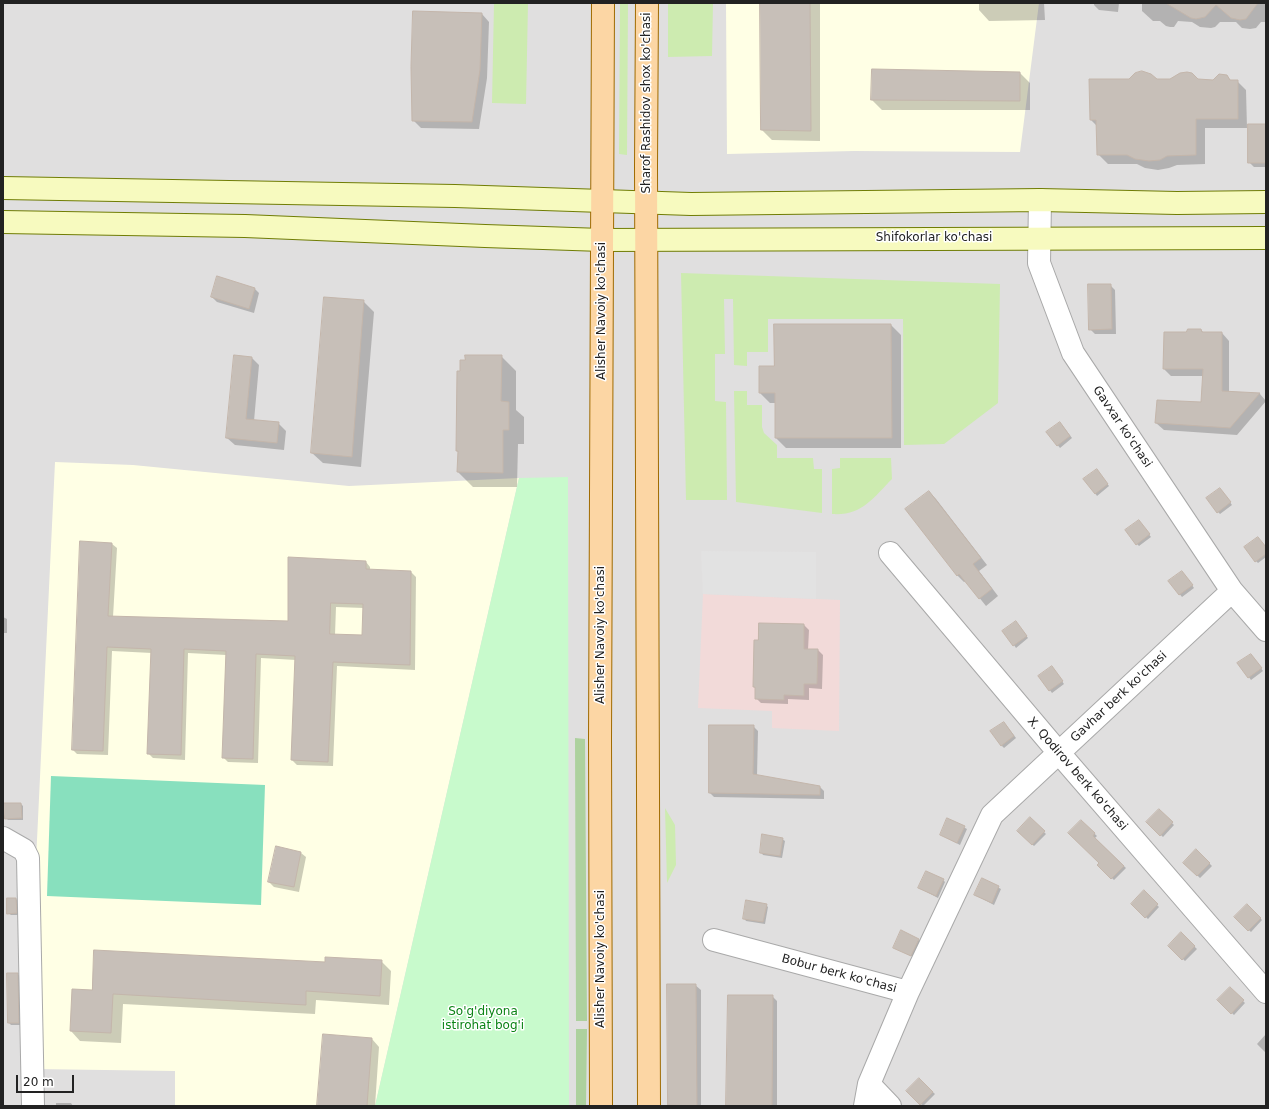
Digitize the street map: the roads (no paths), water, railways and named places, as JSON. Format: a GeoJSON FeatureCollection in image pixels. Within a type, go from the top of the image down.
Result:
{"type":"FeatureCollection","features":[{"type":"Feature","properties":{"kind":"main road","name":"Alisher Navoiy ko'chasi"},"geometry":{"type":"LineString","coordinates":[[601,1106],[600,737],[603,3]]}},
{"type":"Feature","properties":{"kind":"main road","name":"Sharof Rashidov shox ko'chasi"},"geometry":{"type":"LineString","coordinates":[[646,203],[647,3]]}},
{"type":"Feature","properties":{"kind":"main road"},"geometry":{"type":"LineString","coordinates":[[3,188],[432,196],[691,204],[1040,200],[1177,203],[1266,202]]}},
{"type":"Feature","properties":{"kind":"main road"},"geometry":{"type":"LineString","coordinates":[[646,203],[648,1106]]}},
{"type":"Feature","properties":{"kind":"main road","name":"Shifokorlar ko'chasi"},"geometry":{"type":"LineString","coordinates":[[3,222],[245,226],[602,240],[1266,238]]}},
{"type":"Feature","properties":{"kind":"street","name":"Gavxar ko'chasi"},"geometry":{"type":"LineString","coordinates":[[1040,200],[1040,263],[1073,353],[1232,591],[1266,630]]}},
{"type":"Feature","properties":{"kind":"street","name":"X. Qodirov berk ko'chasi"},"geometry":{"type":"LineString","coordinates":[[890,554],[1059,753],[1266,992]]}},
{"type":"Feature","properties":{"kind":"street","name":"Gavhar berk ko'chasi"},"geometry":{"type":"LineString","coordinates":[[908,992],[992,815],[1232,591]]}},
{"type":"Feature","properties":{"kind":"street"},"geometry":{"type":"LineString","coordinates":[[3,838],[24,850],[28,858],[33,1106]]}},
{"type":"Feature","properties":{"kind":"street","name":"Bobur berk ko'chasi"},"geometry":{"type":"LineString","coordinates":[[714,940],[908,992],[869,1084],[865,1106]]}},
{"type":"Feature","properties":{"kind":"street"},"geometry":{"type":"LineString","coordinates":[[869,1084],[890,1106]]}},
{"type":"Feature","properties":{"kind":"park label","name":"So'g'diyona istirohat bog'i"},"geometry":{"type":"Point","coordinates":[483,1019]}}]}
